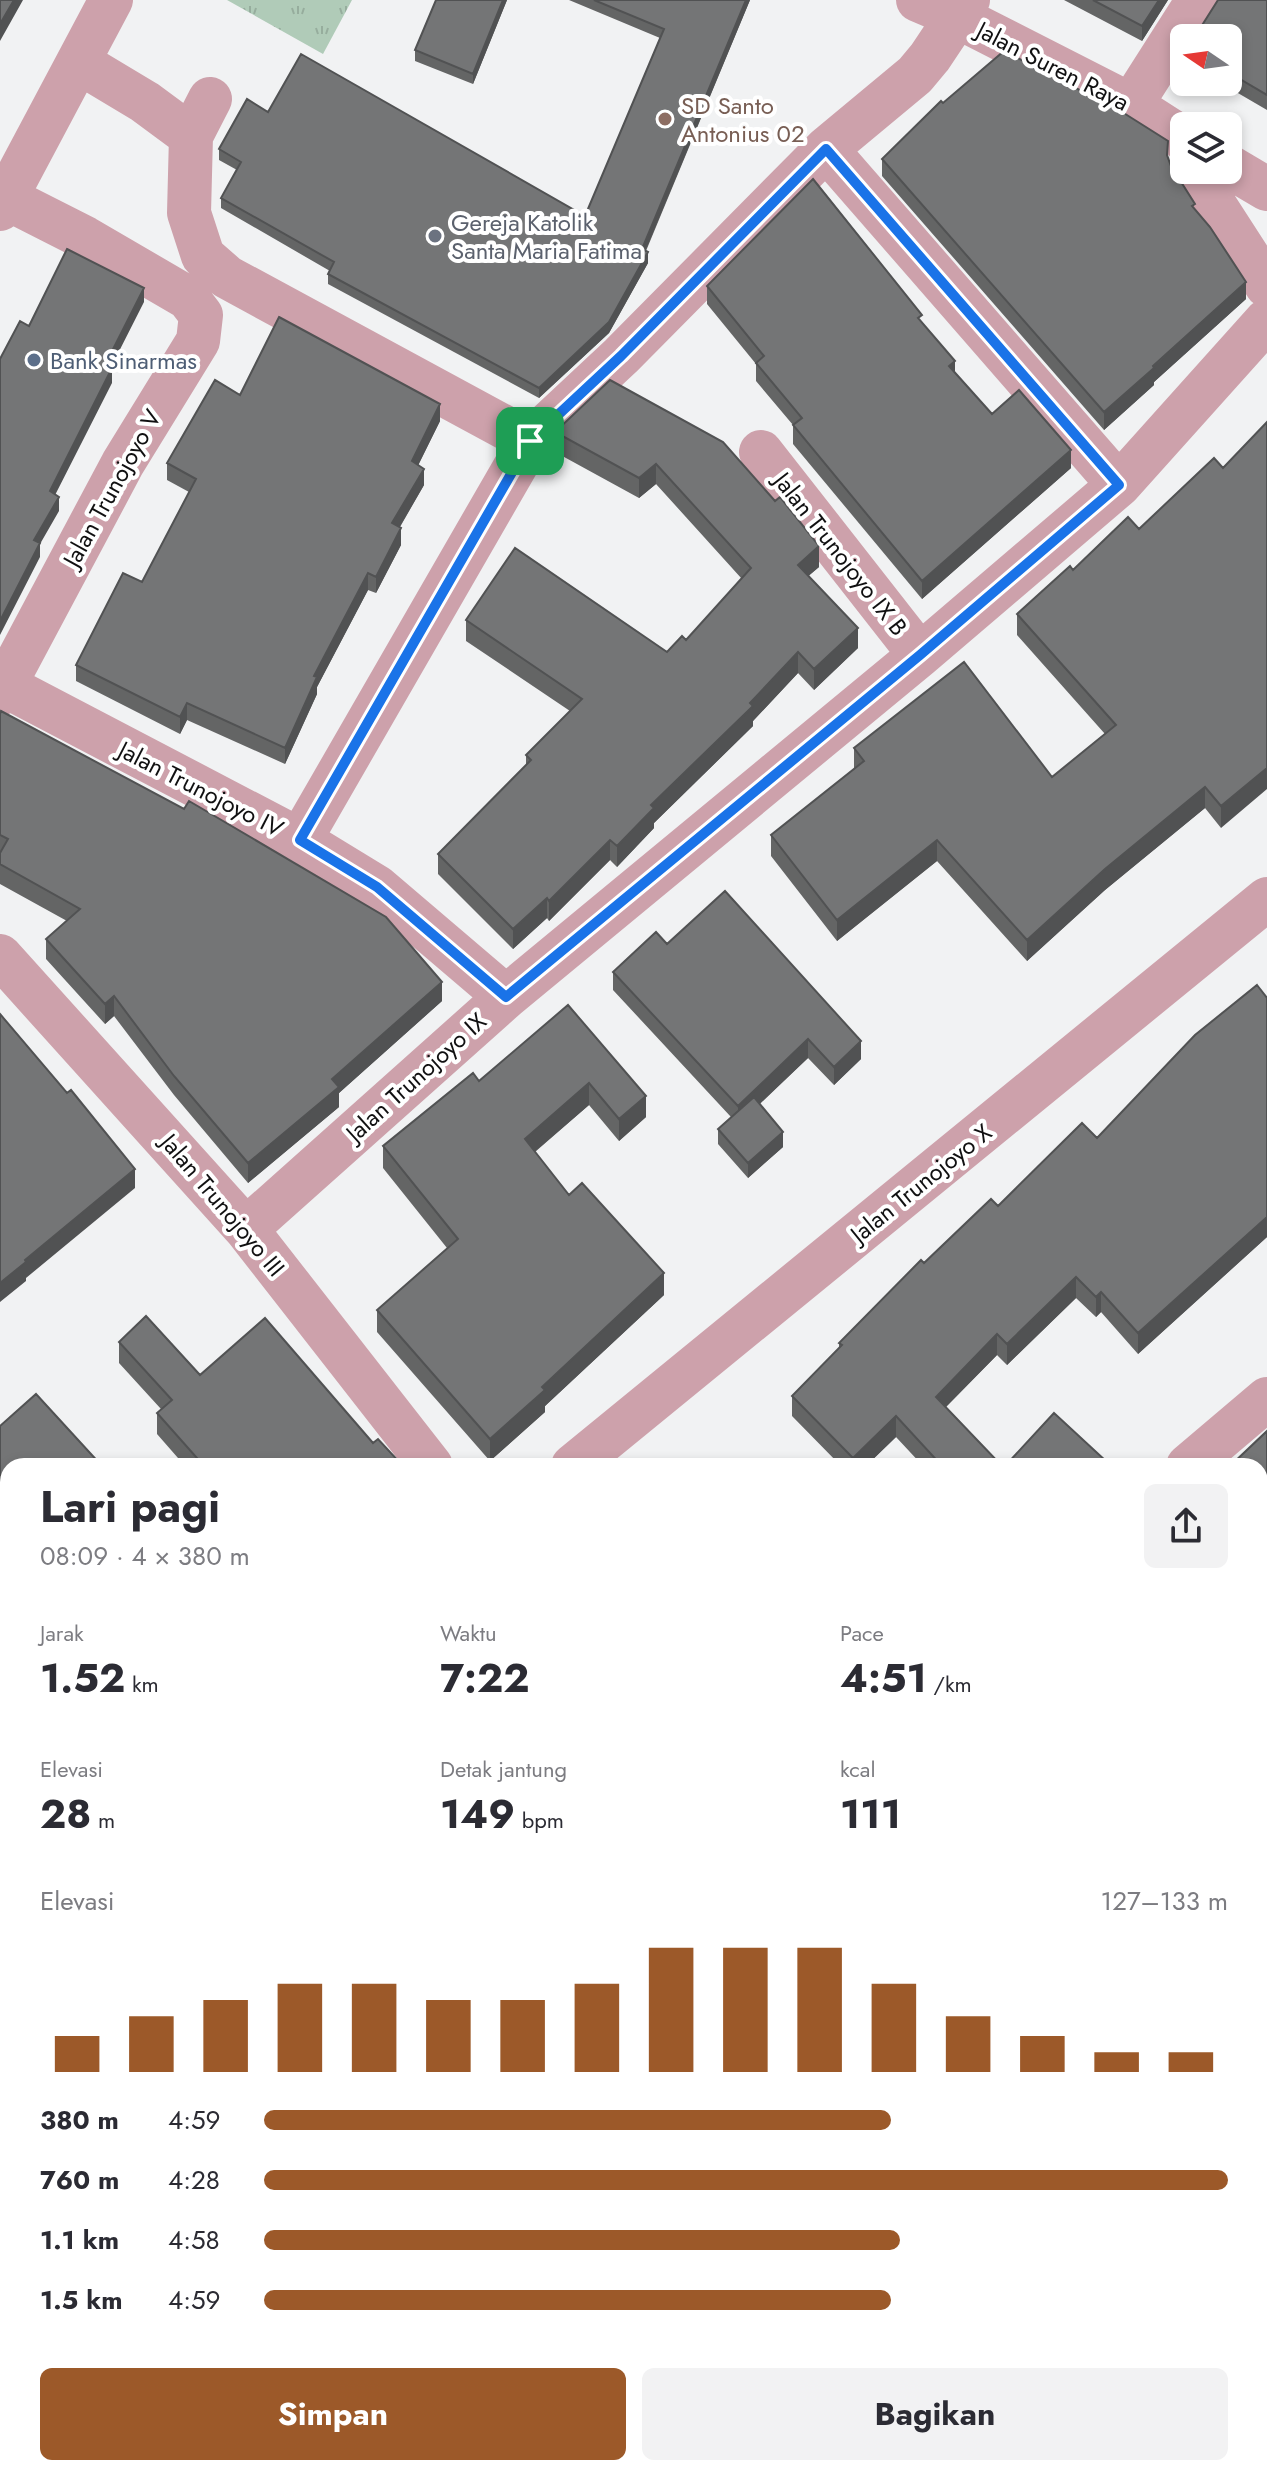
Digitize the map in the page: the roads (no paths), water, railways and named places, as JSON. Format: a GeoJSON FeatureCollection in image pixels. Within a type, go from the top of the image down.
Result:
{"type":"FeatureCollection","features":[{"type":"Feature","properties":{"kind":"street"},"geometry":{"type":"LineString","coordinates":[[3,203],[13,151],[80,63],[111,0]]}},
{"type":"Feature","properties":{"kind":"street","name":"Jalan Suren Raya"},"geometry":{"type":"LineString","coordinates":[[918,0],[963,9],[1131,105],[1170,137]]}},
{"type":"Feature","properties":{"kind":"street"},"geometry":{"type":"LineString","coordinates":[[1131,105],[1198,0]]}},
{"type":"Feature","properties":{"kind":"street"},"geometry":{"type":"LineString","coordinates":[[300,840],[530,441],[621,356],[826,149],[915,75],[963,9]]}},
{"type":"Feature","properties":{"kind":"street"},"geometry":{"type":"LineString","coordinates":[[80,63],[145,102],[200,117],[189,213],[203,256],[227,277],[530,441]]}},
{"type":"Feature","properties":{"kind":"street"},"geometry":{"type":"LineString","coordinates":[[826,149],[1119,485]]}},
{"type":"Feature","properties":{"kind":"street"},"geometry":{"type":"LineString","coordinates":[[1242,174],[1267,189]]}},
{"type":"Feature","properties":{"kind":"street"},"geometry":{"type":"LineString","coordinates":[[1205,184],[1267,286]]}},
{"type":"Feature","properties":{"kind":"street","name":"Jalan Trunojoyo V"},"geometry":{"type":"LineString","coordinates":[[2,687],[123,463],[198,341],[201,315],[188,298],[85,238],[3,203]]}},
{"type":"Feature","properties":{"kind":"street","name":"Jalan Trunojoyo IX"},"geometry":{"type":"LineString","coordinates":[[246,1229],[506,997],[920,655],[1119,485],[1267,320]]}},
{"type":"Feature","properties":{"kind":"street","name":"Jalan Trunojoyo IX B"},"geometry":{"type":"LineString","coordinates":[[761,452],[920,655]]}},
{"type":"Feature","properties":{"kind":"street","name":"Jalan Trunojoyo IV"},"geometry":{"type":"LineString","coordinates":[[2,687],[300,840],[377,887],[506,997]]}},
{"type":"Feature","properties":{"kind":"street","name":"Jalan Trunojoyo X"},"geometry":{"type":"LineString","coordinates":[[583,1458],[1263,911]]}},
{"type":"Feature","properties":{"kind":"street","name":"Jalan Trunojoyo III"},"geometry":{"type":"LineString","coordinates":[[0,956],[246,1229],[425,1458]]}},
{"type":"Feature","properties":{"kind":"street"},"geometry":{"type":"LineString","coordinates":[[1197,1458],[1267,1399]]}},
{"type":"Feature","properties":{"kind":"place","name":"SD Santo Antonius 02"},"geometry":{"type":"Point","coordinates":[665,119]}},
{"type":"Feature","properties":{"kind":"place","name":"Gereja Katolik Santa Maria Fatima"},"geometry":{"type":"Point","coordinates":[435,236]}},
{"type":"Feature","properties":{"kind":"place","name":"Bank Sinarmas"},"geometry":{"type":"Point","coordinates":[34,360]}}]}
